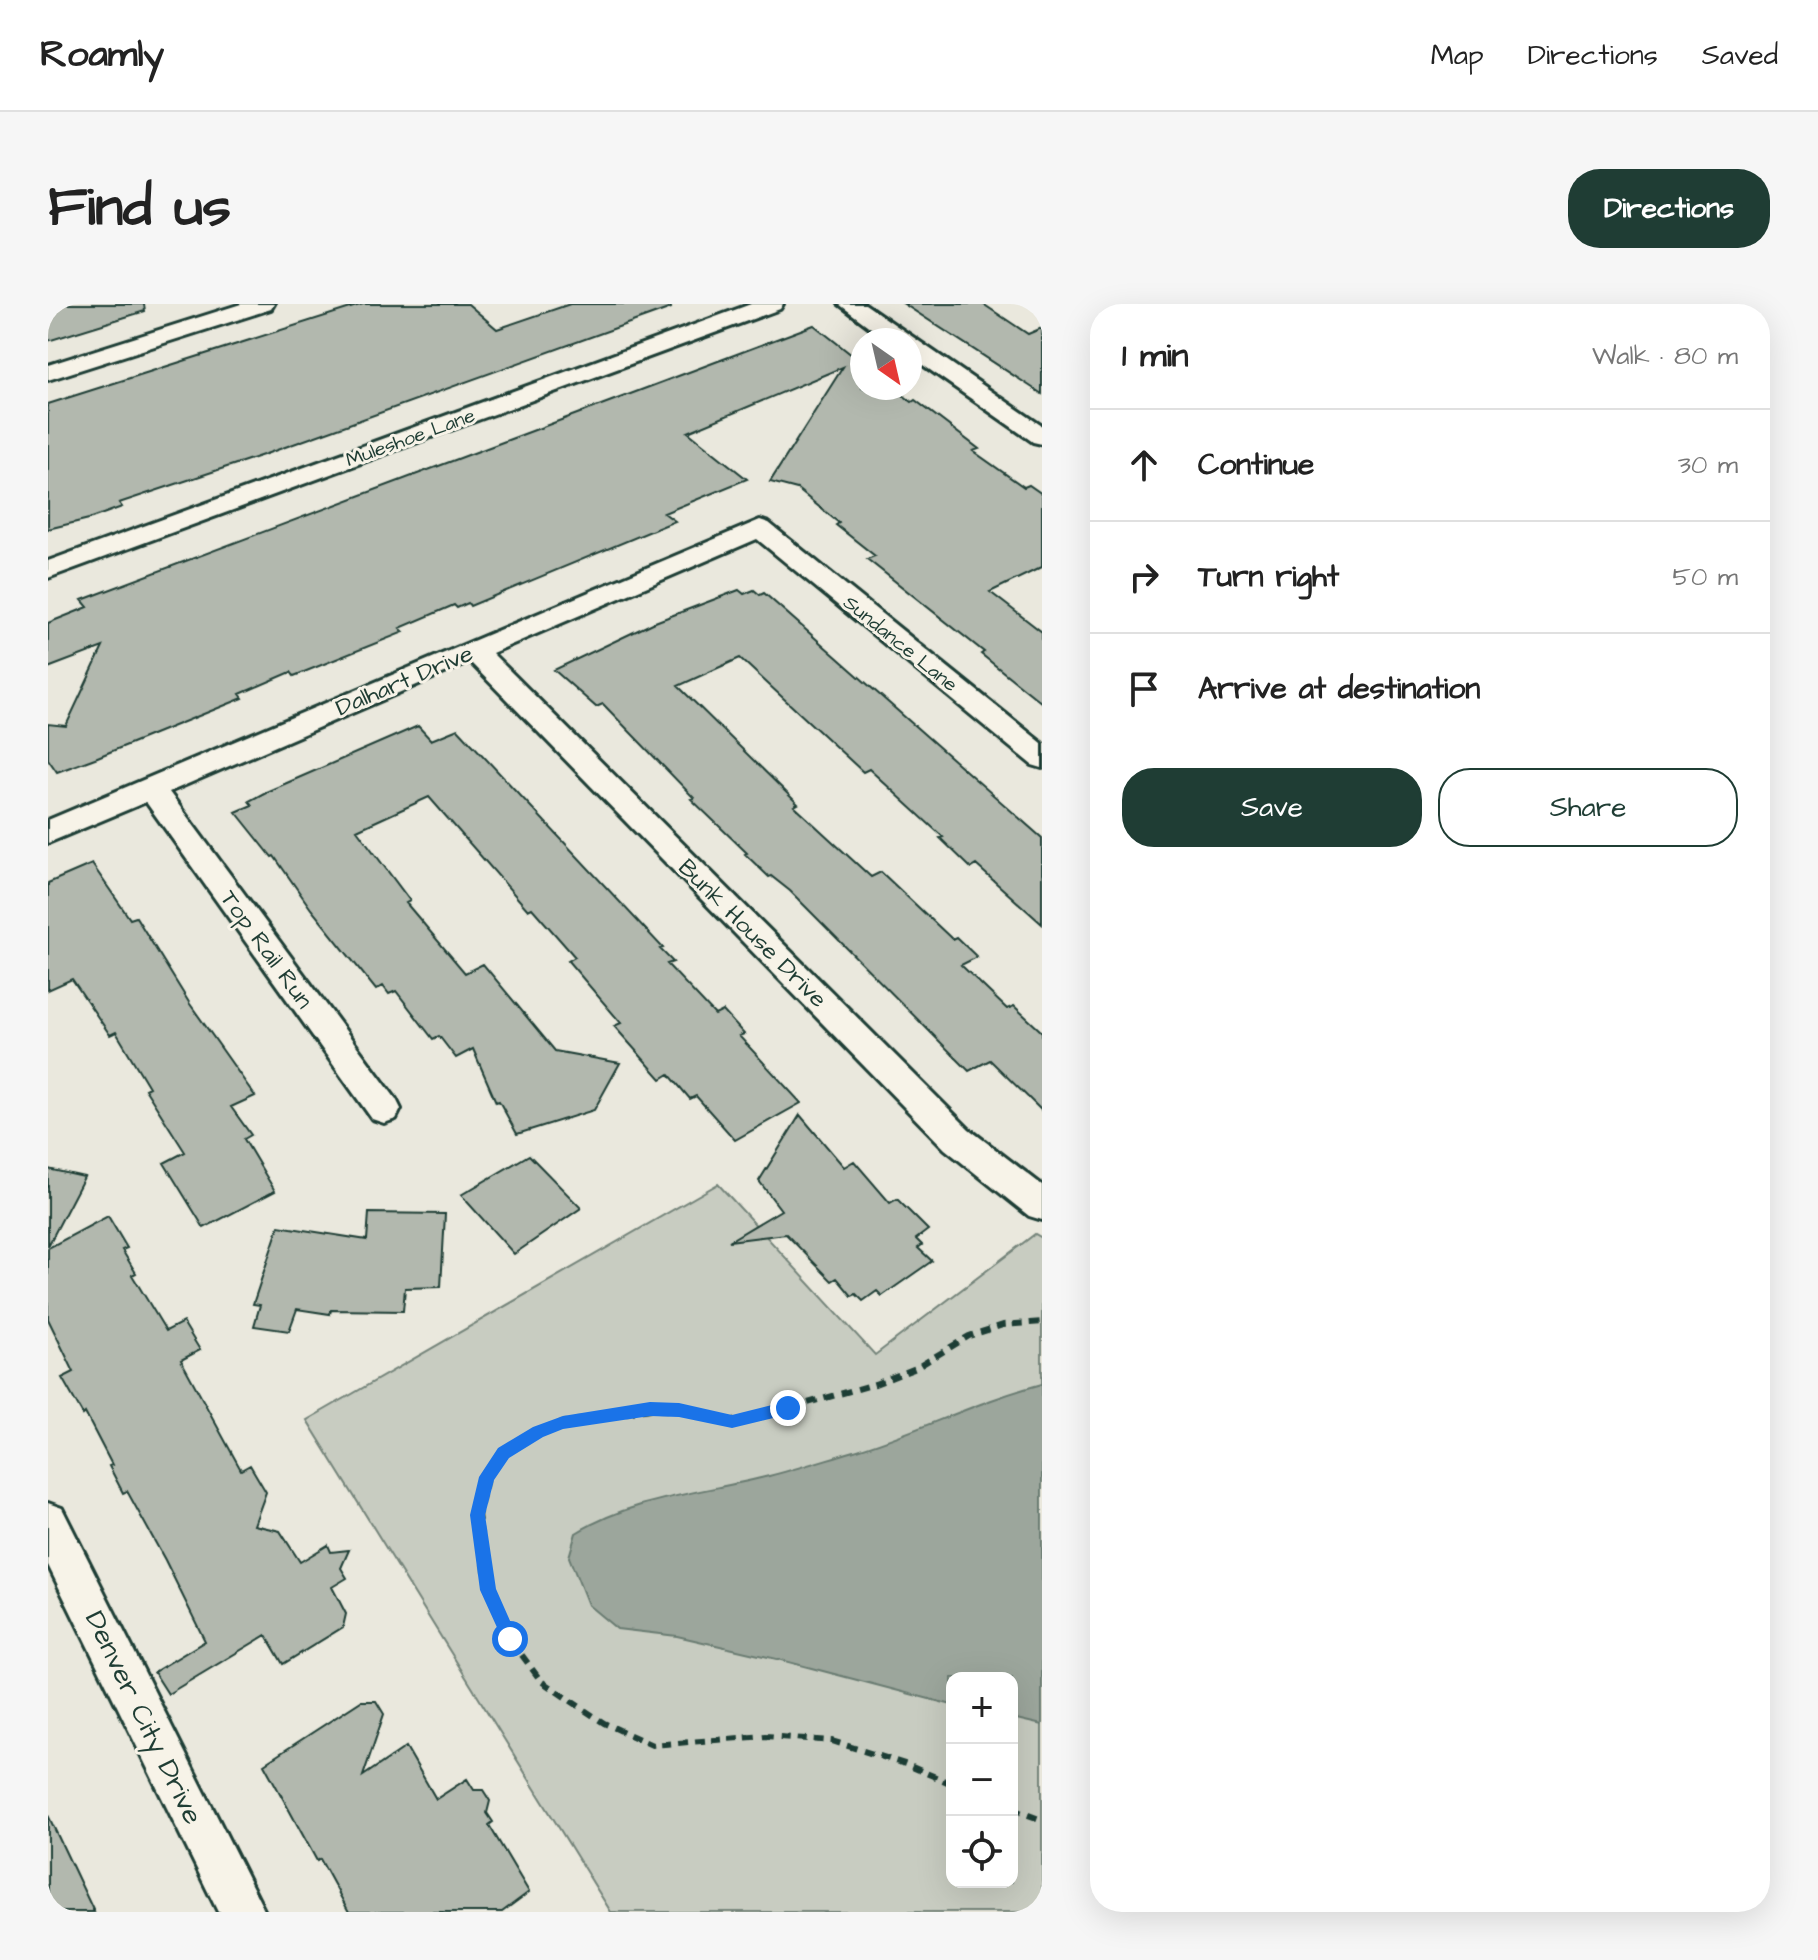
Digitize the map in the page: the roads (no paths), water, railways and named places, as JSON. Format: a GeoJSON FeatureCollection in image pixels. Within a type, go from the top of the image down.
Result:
{"type":"FeatureCollection","features":[{"type":"Feature","properties":{"kind":"street"},"geometry":{"type":"LineString","coordinates":[[48,373],[263,304]]}},
{"type":"Feature","properties":{"kind":"street","name":"Muleshoe Lane"},"geometry":{"type":"LineString","coordinates":[[48,570],[772,304]]}},
{"type":"Feature","properties":{"kind":"street"},"geometry":{"type":"LineString","coordinates":[[850,304],[885,328]]}},
{"type":"Feature","properties":{"kind":"street"},"geometry":{"type":"LineString","coordinates":[[922,354],[1042,437]]}},
{"type":"Feature","properties":{"kind":"street","name":"Dalhart Drive"},"geometry":{"type":"LineString","coordinates":[[48,832],[760,528]]}},
{"type":"Feature","properties":{"kind":"street","name":"Sundance Lane"},"geometry":{"type":"LineString","coordinates":[[760,528],[1042,758]]}},
{"type":"Feature","properties":{"kind":"street","name":"Bunk House Drive"},"geometry":{"type":"LineString","coordinates":[[474,650],[957,1139],[1042,1205]]}},
{"type":"Feature","properties":{"kind":"street","name":"Top Rail Run"},"geometry":{"type":"LineString","coordinates":[[151,788],[384,1109]]}},
{"type":"Feature","properties":{"kind":"street","name":"Denver City Drive"},"geometry":{"type":"LineString","coordinates":[[48,1522],[242,1912]]}}]}
